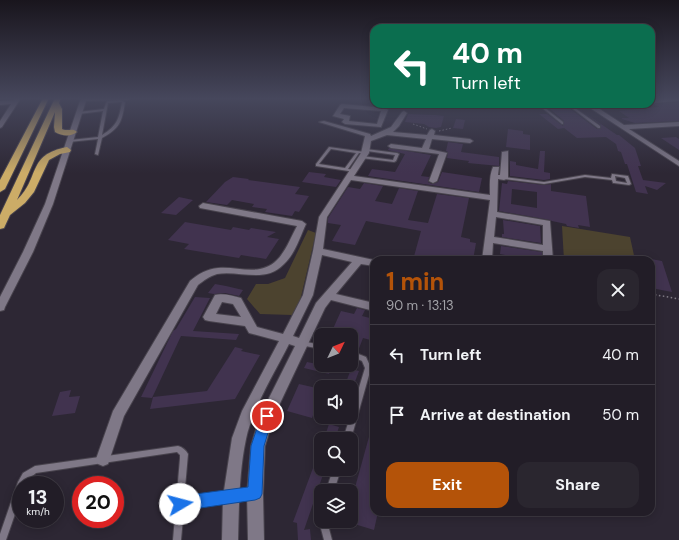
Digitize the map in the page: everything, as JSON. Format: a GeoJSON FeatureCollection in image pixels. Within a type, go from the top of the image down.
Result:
{"type":"FeatureCollection","features":[{"type":"Feature","properties":{"kind":"highway"},"geometry":{"type":"LineString","coordinates":[[0,189],[33,123]]}},
{"type":"Feature","properties":{"kind":"highway"},"geometry":{"type":"LineString","coordinates":[[0,226],[47,123]]}},
{"type":"Feature","properties":{"kind":"highway"},"geometry":{"type":"LineString","coordinates":[[58,123],[58,130],[63,133],[73,132]]}},
{"type":"Feature","properties":{"kind":"highway"},"geometry":{"type":"LineString","coordinates":[[6,214],[23,200],[30,189],[41,162],[68,146]]}},
{"type":"Feature","properties":{"kind":"street"},"geometry":{"type":"LineString","coordinates":[[0,307],[40,226],[76,123]]}},
{"type":"Feature","properties":{"kind":"street"},"geometry":{"type":"LineString","coordinates":[[325,123],[368,138],[386,133],[432,132],[470,141]]}},
{"type":"Feature","properties":{"kind":"street"},"geometry":{"type":"LineString","coordinates":[[230,540],[231,497],[239,438],[249,411],[308,295],[318,251],[323,217],[363,153],[372,123]]}},
{"type":"Feature","properties":{"kind":"street"},"geometry":{"type":"LineString","coordinates":[[386,133],[397,126],[399,123]]}},
{"type":"Feature","properties":{"kind":"street"},"geometry":{"type":"LineString","coordinates":[[616,123],[679,164]]}},
{"type":"Feature","properties":{"kind":"street"},"geometry":{"type":"LineString","coordinates":[[622,127],[679,124]]}},
{"type":"Feature","properties":{"kind":"street"},"geometry":{"type":"LineString","coordinates":[[425,150],[432,132]]}},
{"type":"Feature","properties":{"kind":"street"},"geometry":{"type":"LineString","coordinates":[[391,146],[443,153],[433,181]]}},
{"type":"Feature","properties":{"kind":"street"},"geometry":{"type":"LineString","coordinates":[[487,256],[494,198],[495,173],[504,178],[506,152]]}},
{"type":"Feature","properties":{"kind":"street"},"geometry":{"type":"LineString","coordinates":[[350,172],[494,198]]}},
{"type":"Feature","properties":{"kind":"street"},"geometry":{"type":"LineString","coordinates":[[103,459],[118,415],[194,283],[204,275],[219,271],[257,273],[268,270],[281,262],[302,224],[203,206]]}},
{"type":"Feature","properties":{"kind":"street"},"geometry":{"type":"LineString","coordinates":[[491,214],[547,223],[548,256]]}},
{"type":"Feature","properties":{"kind":"street"},"geometry":{"type":"LineString","coordinates":[[489,239],[548,249]]}},
{"type":"Feature","properties":{"kind":"street"},"geometry":{"type":"LineString","coordinates":[[318,251],[370,262]]}},
{"type":"Feature","properties":{"kind":"street"},"geometry":{"type":"LineString","coordinates":[[256,540],[255,494],[258,446],[267,416],[320,306],[359,260]]}},
{"type":"Feature","properties":{"kind":"street"},"geometry":{"type":"LineString","coordinates":[[330,296],[370,306]]}},
{"type":"Feature","properties":{"kind":"street"},"geometry":{"type":"LineString","coordinates":[[249,322],[253,330],[302,343]]}},
{"type":"Feature","properties":{"kind":"lane"},"geometry":{"type":"LineString","coordinates":[[97,154],[103,123]]}},
{"type":"Feature","properties":{"kind":"lane"},"geometry":{"type":"LineString","coordinates":[[68,146],[100,138],[118,127],[120,123]]}},
{"type":"Feature","properties":{"kind":"lane"},"geometry":{"type":"LineString","coordinates":[[594,123],[599,127]]}},
{"type":"Feature","properties":{"kind":"lane"},"geometry":{"type":"LineString","coordinates":[[350,172],[317,165],[330,148],[363,153],[394,161],[398,154],[363,153]]}},
{"type":"Feature","properties":{"kind":"lane"},"geometry":{"type":"LineString","coordinates":[[504,178],[544,183],[585,176],[613,179]]}},
{"type":"Feature","properties":{"kind":"lane"},"geometry":{"type":"LineString","coordinates":[[302,343],[314,346]]}},
{"type":"Feature","properties":{"kind":"lane"},"geometry":{"type":"LineString","coordinates":[[349,432],[368,368],[364,359],[358,356]]}},
{"type":"Feature","properties":{"kind":"lane"},"geometry":{"type":"LineString","coordinates":[[26,476],[35,470],[103,459],[173,449],[182,451],[184,458],[177,540]]}},
{"type":"Feature","properties":{"kind":"lane"},"geometry":{"type":"LineString","coordinates":[[180,504],[255,494]]}},
{"type":"Feature","properties":{"kind":"lane"},"geometry":{"type":"LineString","coordinates":[[2,540],[12,511]]}},
{"type":"Feature","properties":{"kind":"lane"},"geometry":{"type":"LineString","coordinates":[[325,528],[328,540]]}},
{"type":"Feature","properties":{"kind":"path"},"geometry":{"type":"LineString","coordinates":[[413,124],[432,132],[452,128]]}},
{"type":"Feature","properties":{"kind":"path"},"geometry":{"type":"LineString","coordinates":[[655,295],[679,299]]}},
{"type":"Feature","properties":{"kind":"shaded area"},"geometry":{"type":"Polygon","coordinates":[[[562,226],[630,237],[634,256],[564,256],[562,226]]]}},
{"type":"Feature","properties":{"kind":"shaded area"},"geometry":{"type":"Polygon","coordinates":[[[308,230],[316,233],[300,301],[292,315],[260,314],[247,299],[256,284],[268,284],[285,278],[308,230]]]}},
{"type":"Feature","properties":{"kind":"building"},"geometry":{"type":"Polygon","coordinates":[[[416,123],[442,123],[441,127],[436,128],[429,127],[424,124],[416,123]]]}},
{"type":"Feature","properties":{"kind":"building"},"geometry":{"type":"Polygon","coordinates":[[[455,123],[464,123],[463,129],[453,128],[455,123]]]}},
{"type":"Feature","properties":{"kind":"building"},"geometry":{"type":"Polygon","coordinates":[[[551,123],[559,123],[563,126],[564,123],[589,123],[597,129],[601,129],[601,125],[598,123],[619,135],[635,148],[641,166],[638,166],[643,180],[666,183],[657,190],[645,186],[648,194],[636,192],[627,164],[625,164],[621,152],[618,151],[616,144],[606,137],[577,138],[564,128],[558,129],[551,123]]]}},
{"type":"Feature","properties":{"kind":"building"},"geometry":{"type":"Polygon","coordinates":[[[508,129],[523,131],[523,134],[530,135],[530,150],[506,147],[508,129]]]}},
{"type":"Feature","properties":{"kind":"building"},"geometry":{"type":"Polygon","coordinates":[[[676,137],[679,139],[679,150],[661,138],[676,137]]]}},
{"type":"Feature","properties":{"kind":"building"},"geometry":{"type":"Polygon","coordinates":[[[448,142],[463,144],[461,152],[499,157],[499,166],[468,163],[469,161],[447,158],[448,152],[446,151],[448,142]]]}},
{"type":"Feature","properties":{"kind":"building"},"geometry":{"type":"Polygon","coordinates":[[[389,148],[431,155],[421,176],[429,177],[428,182],[432,184],[438,182],[442,172],[482,178],[479,192],[368,176],[372,169],[395,172],[405,154],[388,150],[389,148]]]}},
{"type":"Feature","properties":{"kind":"building"},"geometry":{"type":"Polygon","coordinates":[[[540,151],[545,151],[544,172],[550,173],[550,179],[544,180],[510,176],[510,161],[516,162],[516,165],[538,169],[540,151]]]}},
{"type":"Feature","properties":{"kind":"building"},"geometry":{"type":"Polygon","coordinates":[[[309,172],[326,174],[324,177],[341,180],[336,187],[302,182],[309,172]]]}},
{"type":"Feature","properties":{"kind":"building"},"geometry":{"type":"Polygon","coordinates":[[[233,177],[300,187],[295,194],[309,196],[299,212],[295,211],[292,216],[265,212],[267,209],[252,207],[254,204],[232,200],[227,205],[206,202],[225,182],[233,177]]]}},
{"type":"Feature","properties":{"kind":"building"},"geometry":{"type":"Polygon","coordinates":[[[508,181],[544,185],[551,184],[551,191],[586,196],[590,227],[578,225],[579,228],[567,226],[566,224],[550,220],[499,211],[502,183],[507,184],[508,181]],[[512,189],[511,204],[537,208],[537,192],[512,189]]]}},
{"type":"Feature","properties":{"kind":"building"},"geometry":{"type":"Polygon","coordinates":[[[364,183],[383,186],[375,201],[392,204],[399,188],[418,191],[408,220],[428,223],[437,194],[469,198],[461,237],[470,239],[470,242],[476,243],[474,256],[414,256],[421,231],[366,221],[355,245],[332,241],[341,225],[328,223],[328,218],[348,187],[360,189],[364,183]]]}},
{"type":"Feature","properties":{"kind":"building"},"geometry":{"type":"Polygon","coordinates":[[[179,197],[193,200],[176,215],[161,213],[179,197]]]}},
{"type":"Feature","properties":{"kind":"building"},"geometry":{"type":"Polygon","coordinates":[[[503,220],[540,226],[541,243],[502,237],[502,234],[504,234],[503,220]]]}},
{"type":"Feature","properties":{"kind":"building"},"geometry":{"type":"Polygon","coordinates":[[[185,222],[231,230],[233,227],[276,232],[267,237],[279,239],[266,259],[241,255],[239,258],[184,249],[189,244],[168,240],[185,222]]]}},
{"type":"Feature","properties":{"kind":"building"},"geometry":{"type":"Polygon","coordinates":[[[501,246],[542,252],[542,256],[510,256],[500,254],[501,246]]]}},
{"type":"Feature","properties":{"kind":"building"},"geometry":{"type":"Polygon","coordinates":[[[655,260],[662,261],[672,292],[655,289],[655,260]]]}},
{"type":"Feature","properties":{"kind":"building"},"geometry":{"type":"Polygon","coordinates":[[[215,284],[243,290],[239,296],[225,293],[208,293],[215,284]]]}},
{"type":"Feature","properties":{"kind":"building"},"geometry":{"type":"Polygon","coordinates":[[[195,297],[210,298],[193,331],[239,334],[236,340],[181,336],[152,398],[141,397],[173,331],[176,329],[195,297]]]}},
{"type":"Feature","properties":{"kind":"building"},"geometry":{"type":"Polygon","coordinates":[[[357,308],[365,310],[362,316],[370,318],[370,340],[363,338],[358,351],[358,328],[333,328],[341,311],[354,314],[357,308]]]}},
{"type":"Feature","properties":{"kind":"building"},"geometry":{"type":"Polygon","coordinates":[[[235,347],[243,349],[241,351],[260,355],[235,399],[150,409],[153,397],[207,391],[235,347]]]}},
{"type":"Feature","properties":{"kind":"building"},"geometry":{"type":"Polygon","coordinates":[[[307,362],[314,363],[314,370],[304,368],[307,362]]]}},
{"type":"Feature","properties":{"kind":"building"},"geometry":{"type":"Polygon","coordinates":[[[359,371],[356,380],[347,380],[350,372],[359,371]]]}},
{"type":"Feature","properties":{"kind":"building"},"geometry":{"type":"Polygon","coordinates":[[[299,384],[314,387],[314,413],[312,418],[287,411],[299,384]]]}},
{"type":"Feature","properties":{"kind":"building"},"geometry":{"type":"Polygon","coordinates":[[[71,390],[69,397],[80,396],[75,413],[52,416],[60,392],[71,390]]]}},
{"type":"Feature","properties":{"kind":"building"},"geometry":{"type":"Polygon","coordinates":[[[329,424],[339,427],[337,432],[326,432],[329,424]]]}},
{"type":"Feature","properties":{"kind":"building"},"geometry":{"type":"Polygon","coordinates":[[[370,433],[370,516],[377,516],[374,530],[358,525],[358,484],[356,484],[370,433]]]}},
{"type":"Feature","properties":{"kind":"building"},"geometry":{"type":"Polygon","coordinates":[[[314,465],[314,476],[323,476],[320,484],[314,484],[314,501],[304,530],[310,529],[311,540],[298,540],[297,523],[293,522],[314,465]]]}},
{"type":"Feature","properties":{"kind":"route"},"geometry":{"type":"LineString","coordinates":[[180,504],[255,494],[258,446],[267,416]]}}]}
